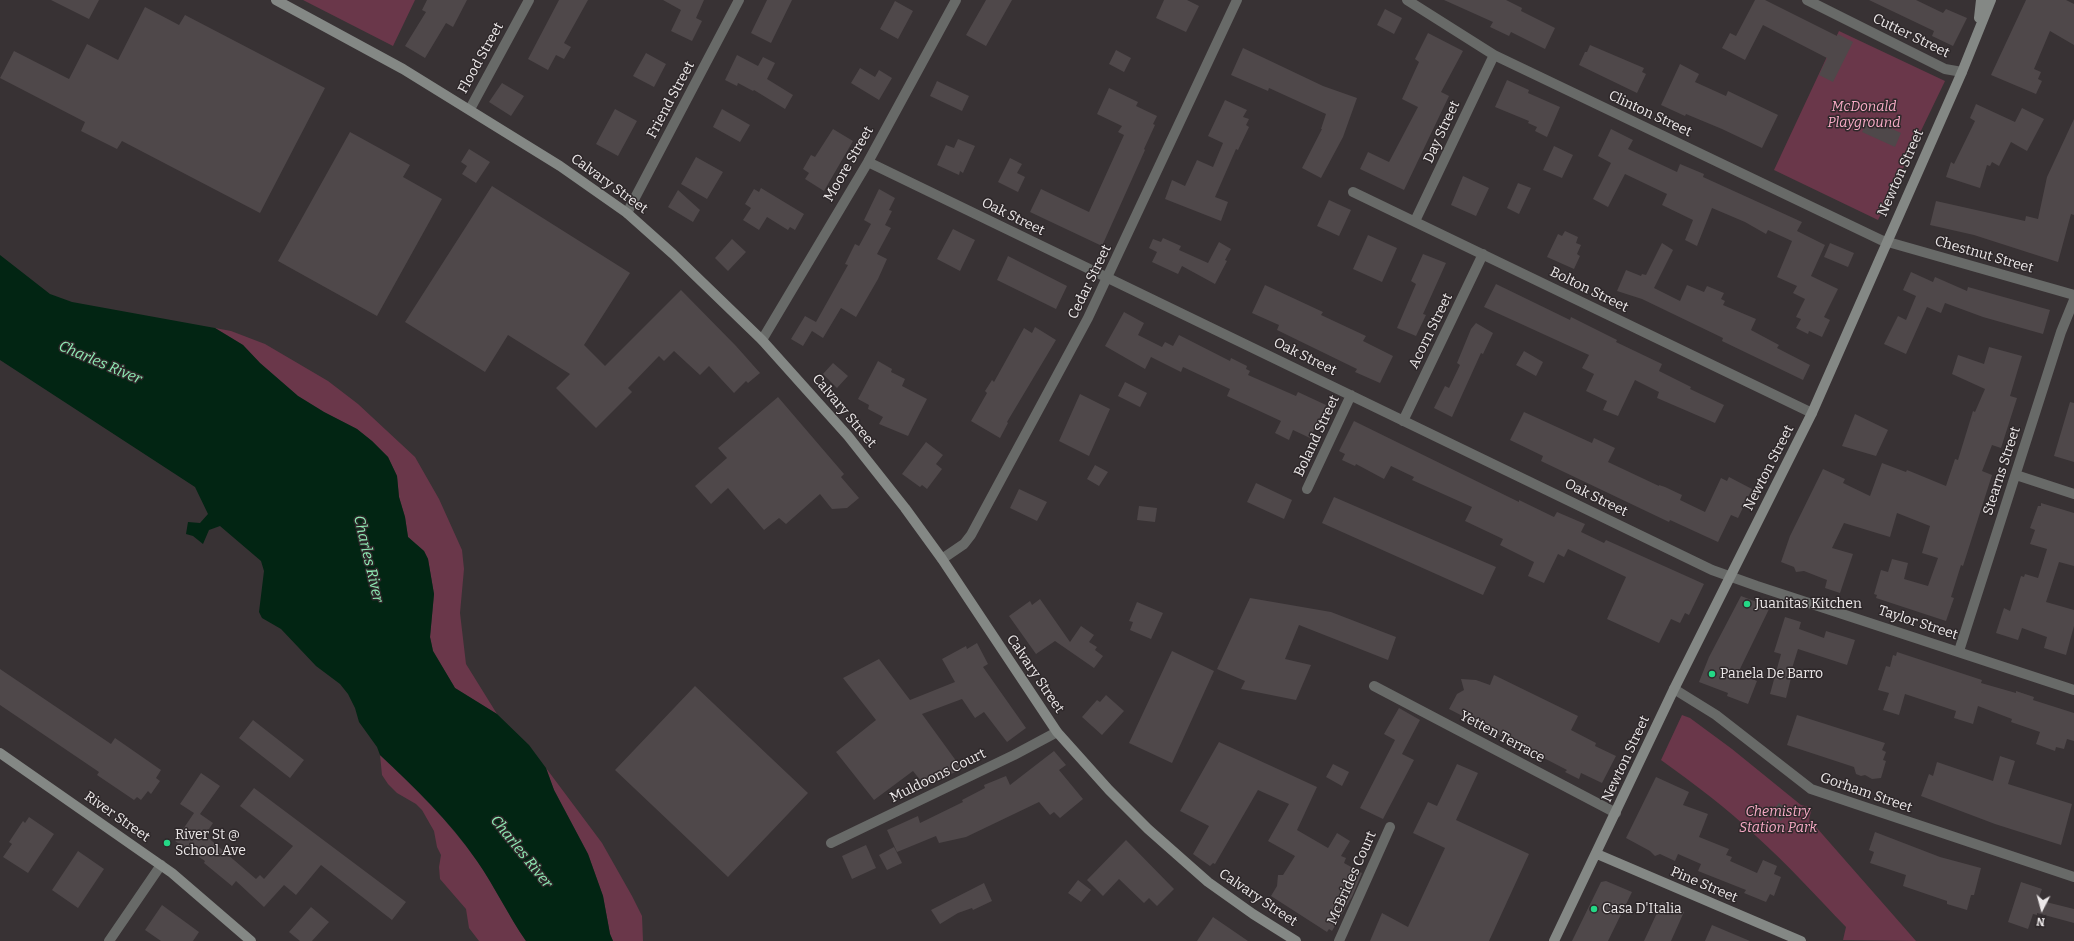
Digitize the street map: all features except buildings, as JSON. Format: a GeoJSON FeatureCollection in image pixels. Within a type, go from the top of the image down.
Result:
{"type":"FeatureCollection","features":[{"type":"Feature","properties":{"kind":"street","name":"Calvary Street"},"geometry":{"type":"LineString","coordinates":[[276,0],[372,51],[470,109],[560,166],[627,213],[688,267],[762,340],[848,436],[905,508],[942,559],[1057,732],[1128,810],[1191,868],[1238,904],[1296,941]]}},
{"type":"Feature","properties":{"kind":"street","name":"Flood Street"},"geometry":{"type":"LineString","coordinates":[[470,109],[529,0]]}},
{"type":"Feature","properties":{"kind":"street","name":"Friend Street"},"geometry":{"type":"LineString","coordinates":[[627,213],[739,0]]}},
{"type":"Feature","properties":{"kind":"street","name":"Moore Street"},"geometry":{"type":"LineString","coordinates":[[762,340],[868,162],[956,0]]}},
{"type":"Feature","properties":{"kind":"street","name":"Cedar Street"},"geometry":{"type":"LineString","coordinates":[[942,559],[959,548],[971,535],[1072,350],[1108,278],[1237,0]]}},
{"type":"Feature","properties":{"kind":"street","name":"Clinton Street"},"geometry":{"type":"LineString","coordinates":[[1407,0],[1494,55],[1886,242]]}},
{"type":"Feature","properties":{"kind":"street","name":"Cutter Street"},"geometry":{"type":"LineString","coordinates":[[1807,0],[1945,69],[1962,72]]}},
{"type":"Feature","properties":{"kind":"street"},"geometry":{"type":"LineString","coordinates":[[1975,38],[1981,0]]}},
{"type":"Feature","properties":{"kind":"street","name":"Newton Street"},"geometry":{"type":"LineString","coordinates":[[1554,941],[1597,854],[1674,689],[1812,413],[1962,72],[1991,0]]}},
{"type":"Feature","properties":{"kind":"street","name":"Day Street"},"geometry":{"type":"LineString","coordinates":[[1415,221],[1494,55]]}},
{"type":"Feature","properties":{"kind":"street","name":"Oak Street"},"geometry":{"type":"LineString","coordinates":[[868,162],[1351,396],[1730,577]]}},
{"type":"Feature","properties":{"kind":"street","name":"Bolton Street"},"geometry":{"type":"LineString","coordinates":[[1353,192],[1812,413]]}},
{"type":"Feature","properties":{"kind":"street","name":"Chestnut Street"},"geometry":{"type":"LineString","coordinates":[[1886,242],[2074,295]]}},
{"type":"Feature","properties":{"kind":"street","name":"Acorn Street"},"geometry":{"type":"LineString","coordinates":[[1403,421],[1483,254]]}},
{"type":"Feature","properties":{"kind":"street","name":"Stearns Street"},"geometry":{"type":"LineString","coordinates":[[1959,651],[2061,332],[2074,300]]}},
{"type":"Feature","properties":{"kind":"street","name":"Boland Street"},"geometry":{"type":"LineString","coordinates":[[1307,489],[1351,396]]}},
{"type":"Feature","properties":{"kind":"street"},"geometry":{"type":"LineString","coordinates":[[2016,475],[2074,494]]}},
{"type":"Feature","properties":{"kind":"street","name":"Taylor Street"},"geometry":{"type":"LineString","coordinates":[[1730,577],[2074,690]]}},
{"type":"Feature","properties":{"kind":"street","name":"Yetten Terrace"},"geometry":{"type":"LineString","coordinates":[[1374,686],[1616,813]]}},
{"type":"Feature","properties":{"kind":"street","name":"Gorham Street"},"geometry":{"type":"LineString","coordinates":[[1674,689],[1716,715],[1811,789],[2074,878]]}},
{"type":"Feature","properties":{"kind":"street","name":"Muldoons Court"},"geometry":{"type":"LineString","coordinates":[[831,843],[1014,755],[1057,732]]}},
{"type":"Feature","properties":{"kind":"street","name":"River Street"},"geometry":{"type":"LineString","coordinates":[[0,754],[161,865],[196,892],[250,941]]}},
{"type":"Feature","properties":{"kind":"street","name":"McBrides Court"},"geometry":{"type":"LineString","coordinates":[[1339,941],[1390,827]]}},
{"type":"Feature","properties":{"kind":"street","name":"Pine Street"},"geometry":{"type":"LineString","coordinates":[[1597,854],[1801,941]]}},
{"type":"Feature","properties":{"kind":"street"},"geometry":{"type":"LineString","coordinates":[[109,941],[161,865]]}},
{"type":"Feature","properties":{"kind":"green space"},"geometry":{"type":"Polygon","coordinates":[[[303,0],[415,0],[393,46],[303,0]]]}},
{"type":"Feature","properties":{"kind":"green space","name":"McDonald Playground"},"geometry":{"type":"Polygon","coordinates":[[[1839,31],[1945,81],[1878,220],[1774,170],[1839,31]]]}},
{"type":"Feature","properties":{"kind":"green space"},"geometry":{"type":"Polygon","coordinates":[[[215,328],[231,331],[265,344],[328,381],[358,404],[415,457],[439,499],[462,550],[464,569],[460,613],[466,664],[497,714],[455,688],[433,651],[430,637],[434,594],[428,559],[424,551],[408,537],[405,517],[399,497],[397,476],[388,457],[357,429],[324,412],[298,396],[260,363],[243,345],[215,328]]]}},
{"type":"Feature","properties":{"kind":"green space","name":"Chemistry Station Park"},"geometry":{"type":"Polygon","coordinates":[[[1682,715],[1690,718],[1732,749],[1801,805],[1812,808],[1809,819],[1916,941],[1843,940],[1846,927],[1779,858],[1722,806],[1661,760],[1682,715]]]}},
{"type":"Feature","properties":{"kind":"green space"},"geometry":{"type":"Polygon","coordinates":[[[380,755],[431,805],[466,846],[484,871],[526,941],[479,941],[469,928],[466,909],[440,879],[439,867],[441,855],[437,847],[434,831],[422,810],[416,804],[397,793],[388,784],[382,775],[380,755]]]}},
{"type":"Feature","properties":{"kind":"green space"},"geometry":{"type":"Polygon","coordinates":[[[546,768],[602,843],[632,896],[642,916],[643,941],[613,941],[610,934],[603,896],[588,854],[554,790],[546,768]]]}},
{"type":"Feature","properties":{"kind":"water","name":"Charles River"},"geometry":{"type":"Polygon","coordinates":[[[0,255],[50,294],[72,302],[215,328],[243,345],[260,363],[298,396],[324,412],[357,429],[388,457],[397,476],[399,497],[405,517],[408,537],[424,551],[428,559],[434,594],[430,637],[433,651],[455,688],[497,714],[529,745],[546,768],[554,790],[588,854],[603,896],[610,934],[613,941],[526,941],[484,871],[466,846],[431,805],[380,755],[377,747],[359,722],[355,708],[348,694],[340,684],[316,666],[281,629],[262,618],[259,612],[264,571],[261,561],[220,526],[209,530],[203,544],[193,536],[186,534],[188,522],[200,523],[208,514],[195,487],[0,360],[0,255]]]}},
{"type":"Feature","properties":{"kind":"place","name":"Juanitas Kitchen"},"geometry":{"type":"Point","coordinates":[1747,604]}},
{"type":"Feature","properties":{"kind":"place","name":"Panela De Barro"},"geometry":{"type":"Point","coordinates":[1712,674]}},
{"type":"Feature","properties":{"kind":"place","name":"River St @ School Ave"},"geometry":{"type":"Point","coordinates":[167,843]}},
{"type":"Feature","properties":{"kind":"place","name":"Casa D'Italia"},"geometry":{"type":"Point","coordinates":[1594,909]}}]}
